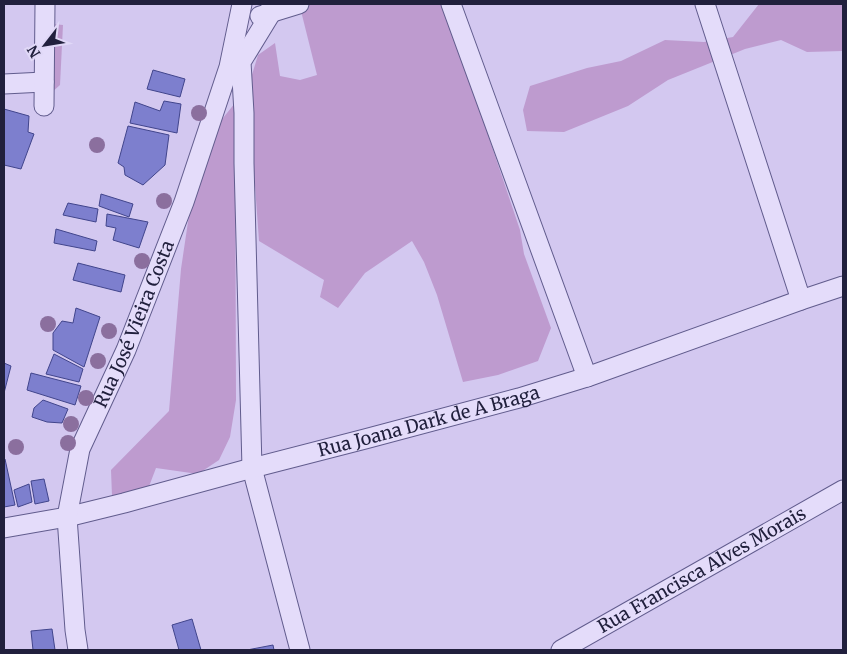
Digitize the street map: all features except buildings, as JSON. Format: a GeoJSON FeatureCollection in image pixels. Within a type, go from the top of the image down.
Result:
{"type":"FeatureCollection","features":[{"type":"Feature","properties":{"kind":"street"},"geometry":{"type":"LineString","coordinates":[[44,106],[45,4]]}},
{"type":"Feature","properties":{"kind":"street","name":"Rua José Vieira Costa"},"geometry":{"type":"LineString","coordinates":[[78,650],[67,517],[80,449],[126,350],[184,202],[229,67],[242,4]]}},
{"type":"Feature","properties":{"kind":"street"},"geometry":{"type":"LineString","coordinates":[[238,23],[271,8],[299,4]]}},
{"type":"Feature","properties":{"kind":"street"},"geometry":{"type":"LineString","coordinates":[[452,4],[587,377]]}},
{"type":"Feature","properties":{"kind":"street"},"geometry":{"type":"LineString","coordinates":[[705,4],[801,300]]}},
{"type":"Feature","properties":{"kind":"street"},"geometry":{"type":"LineString","coordinates":[[271,8],[241,62],[244,112],[252,468],[300,650]]}},
{"type":"Feature","properties":{"kind":"street"},"geometry":{"type":"LineString","coordinates":[[4,84],[44,82]]}},
{"type":"Feature","properties":{"kind":"street","name":"Rua Joana Dark de A Braga"},"geometry":{"type":"LineString","coordinates":[[4,528],[67,517],[124,503],[510,400],[587,377],[843,286]]}},
{"type":"Feature","properties":{"kind":"street","name":"Rua Francisca Alves Morais"},"geometry":{"type":"LineString","coordinates":[[561,650],[843,490]]}},
{"type":"Feature","properties":{"kind":"shaded area"},"geometry":{"type":"Polygon","coordinates":[[[310,4],[444,4],[520,230],[524,254],[551,328],[538,361],[498,375],[463,382],[437,295],[424,262],[412,241],[365,273],[338,308],[320,297],[324,280],[259,241],[248,88],[258,55],[275,43],[280,76],[300,80],[317,75],[300,7],[310,4]]]}},
{"type":"Feature","properties":{"kind":"shaded area"},"geometry":{"type":"Polygon","coordinates":[[[759,4],[843,4],[843,51],[807,52],[781,40],[745,49],[668,80],[628,106],[564,132],[527,131],[523,110],[530,86],[587,68],[621,61],[665,40],[704,42],[733,37],[759,4]]]}},
{"type":"Feature","properties":{"kind":"shaded area"},"geometry":{"type":"Polygon","coordinates":[[[53,24],[63,25],[60,85],[51,93],[53,24]]]}},
{"type":"Feature","properties":{"kind":"shaded area"},"geometry":{"type":"Polygon","coordinates":[[[235,103],[236,400],[230,437],[219,460],[198,474],[156,468],[148,489],[112,496],[111,470],[169,411],[181,269],[192,195],[215,128],[235,103]]]}}]}
